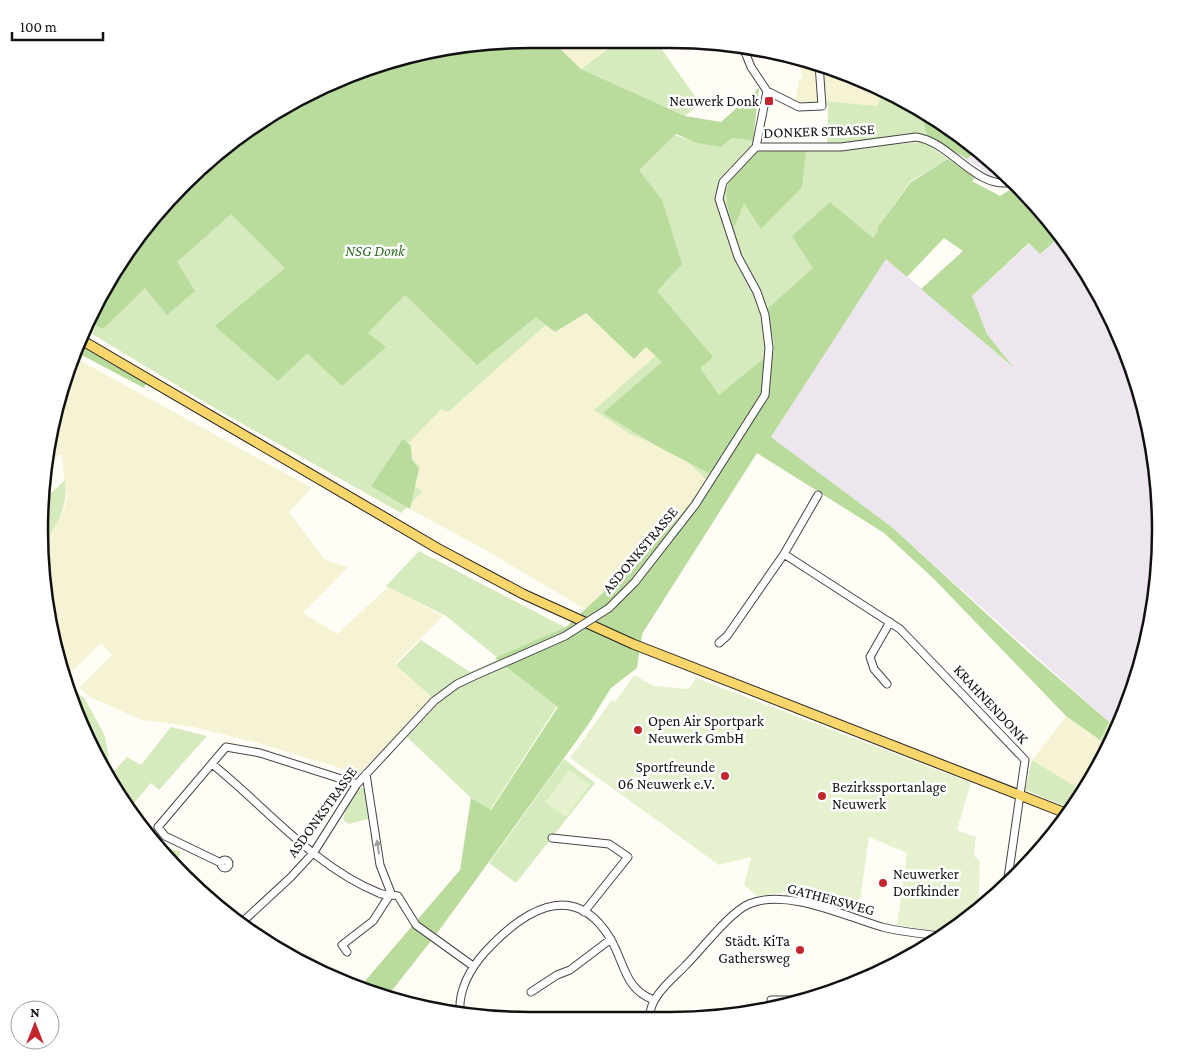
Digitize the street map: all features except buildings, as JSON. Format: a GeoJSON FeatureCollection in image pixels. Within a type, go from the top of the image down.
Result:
{"type":"FeatureCollection","features":[{"type":"Feature","properties":{"kind":"main road"},"geometry":{"type":"LineString","coordinates":[[85,342],[437,548],[523,594],[633,644],[1062,811]]}},
{"type":"Feature","properties":{"kind":"street","name":"DONKER STRASSE"},"geometry":{"type":"LineString","coordinates":[[746,54],[751,67],[767,91],[799,107],[822,106],[819,71]]}},
{"type":"Feature","properties":{"kind":"street","name":"DONKER STRASSE"},"geometry":{"type":"LineString","coordinates":[[767,91],[756,148],[841,147],[916,137],[927,138],[979,176],[996,184],[1005,183]]}},
{"type":"Feature","properties":{"kind":"street","name":"ASDONKSTRASSE"},"geometry":{"type":"LineString","coordinates":[[245,919],[291,877],[314,852],[357,784],[423,711],[446,692],[474,676],[565,636],[609,608],[635,582],[695,505],[764,395],[769,348],[765,316],[757,292],[738,257],[719,199],[723,182],[756,148]]}},
{"type":"Feature","properties":{"kind":"street"},"geometry":{"type":"LineString","coordinates":[[719,643],[727,636],[784,554],[818,495]]}},
{"type":"Feature","properties":{"kind":"street","name":"KRAHNENDONK"},"geometry":{"type":"LineString","coordinates":[[784,554],[890,622],[913,642],[1025,760],[1009,873]]}},
{"type":"Feature","properties":{"kind":"street"},"geometry":{"type":"LineString","coordinates":[[887,684],[874,669],[870,657],[890,622]]}},
{"type":"Feature","properties":{"kind":"street"},"geometry":{"type":"LineString","coordinates":[[221,864],[165,836],[158,827],[223,749],[230,746],[313,769],[357,784]]}},
{"type":"Feature","properties":{"kind":"street"},"geometry":{"type":"LineString","coordinates":[[212,764],[275,821],[329,864],[380,894],[391,893],[398,896],[416,924],[473,966]]}},
{"type":"Feature","properties":{"kind":"street"},"geometry":{"type":"LineString","coordinates":[[366,774],[380,865],[391,893]]}},
{"type":"Feature","properties":{"kind":"street"},"geometry":{"type":"LineString","coordinates":[[552,838],[609,844],[628,857],[584,912]]}},
{"type":"Feature","properties":{"kind":"street"},"geometry":{"type":"LineString","coordinates":[[347,952],[342,945],[373,921],[391,893]]}},
{"type":"Feature","properties":{"kind":"street","name":"GATHERSWEG"},"geometry":{"type":"LineString","coordinates":[[654,1000],[727,921],[747,904],[761,900],[785,899],[901,932],[932,935]]}},
{"type":"Feature","properties":{"kind":"street"},"geometry":{"type":"LineString","coordinates":[[461,1007],[462,991],[473,966],[505,931],[530,913],[560,906],[584,912],[594,919],[611,939],[635,990],[643,996],[654,1000],[650,1012]]}},
{"type":"Feature","properties":{"kind":"street"},"geometry":{"type":"LineString","coordinates":[[531,992],[557,975],[570,970],[611,939]]}},
{"type":"Feature","properties":{"kind":"shaded area"},"geometry":{"type":"Polygon","coordinates":[[[559,48],[610,48],[581,69],[559,48]]]}},
{"type":"Feature","properties":{"kind":"shaded area"},"geometry":{"type":"Polygon","coordinates":[[[799,65],[855,84],[881,96],[877,106],[826,101],[803,104],[795,102],[799,80],[803,78],[799,65]]]}},
{"type":"Feature","properties":{"kind":"shaded area"},"geometry":{"type":"Polygon","coordinates":[[[972,154],[1000,178],[993,178],[967,159],[972,154]]]}},
{"type":"Feature","properties":{"kind":"shaded area"},"geometry":{"type":"Polygon","coordinates":[[[1056,240],[1088,289],[1103,317],[1116,345],[1136,405],[1148,467],[1152,530],[1148,593],[1136,655],[1127,685],[1116,714],[1109,722],[893,528],[771,437],[886,258],[1010,365],[987,334],[972,296],[1030,243],[1040,254],[1056,240]]]}},
{"type":"Feature","properties":{"kind":"shaded area"},"geometry":{"type":"Polygon","coordinates":[[[145,288],[536,317],[555,332],[586,313],[634,359],[646,347],[663,362],[713,475],[679,517],[639,560],[585,609],[487,551],[410,509],[419,469],[145,288]]]}},
{"type":"Feature","properties":{"kind":"shaded area"},"geometry":{"type":"Polygon","coordinates":[[[79,360],[312,488],[289,512],[325,560],[348,567],[303,613],[337,634],[388,587],[443,616],[395,664],[432,698],[359,774],[258,743],[194,727],[142,720],[90,697],[79,688],[112,655],[101,643],[70,674],[64,655],[52,593],[48,537],[64,509],[67,496],[61,453],[53,461],[64,405],[79,360]]]}},
{"type":"Feature","properties":{"kind":"shaded area"},"geometry":{"type":"Polygon","coordinates":[[[1066,716],[1103,742],[1077,788],[1032,760],[1066,716]]]}},
{"type":"Feature","properties":{"kind":"green space","name":"NSG Donk"},"geometry":{"type":"Polygon","coordinates":[[[559,48],[581,69],[685,116],[721,122],[759,88],[753,141],[732,138],[721,147],[697,143],[676,134],[639,170],[662,200],[682,264],[657,291],[713,357],[700,368],[719,395],[768,355],[774,355],[774,342],[766,310],[813,268],[792,236],[830,202],[873,238],[878,230],[877,228],[911,182],[948,159],[975,178],[972,181],[1000,196],[1011,189],[1056,240],[1040,254],[1029,243],[972,296],[987,334],[1013,367],[921,289],[963,251],[944,238],[907,277],[886,259],[771,437],[893,528],[1026,650],[1109,722],[1100,740],[1066,716],[933,578],[884,533],[757,453],[642,634],[637,668],[611,688],[588,725],[438,932],[391,992],[363,983],[460,870],[471,798],[491,810],[558,707],[495,658],[566,627],[647,552],[679,517],[712,475],[657,446],[603,413],[662,362],[646,347],[634,359],[586,313],[555,332],[536,317],[477,365],[405,295],[368,333],[386,347],[342,386],[307,353],[278,381],[215,326],[285,268],[231,214],[177,262],[195,291],[167,315],[145,288],[103,329],[94,324],[97,317],[112,289],[147,236],[189,189],[236,147],[289,112],[345,84],[405,64],[436,57],[498,49],[559,48]]]}},
{"type":"Feature","properties":{"kind":"green space"},"geometry":{"type":"Polygon","coordinates":[[[610,48],[661,48],[700,103],[685,116],[581,69],[610,48]]]}},
{"type":"Feature","properties":{"kind":"green space","name":"NSG Donk"},"geometry":{"type":"Polygon","coordinates":[[[421,60],[694,141],[722,146],[732,138],[753,141],[752,150],[774,151],[838,149],[925,142],[948,159],[911,181],[877,228],[878,230],[859,260],[713,486],[689,463],[692,460],[630,434],[594,410],[659,353],[582,304],[549,322],[448,412],[441,409],[402,450],[420,467],[408,480],[422,492],[401,513],[216,409],[90,333],[97,317],[112,289],[147,236],[167,212],[212,167],[236,147],[289,112],[345,84],[375,73],[421,60]]]}},
{"type":"Feature","properties":{"kind":"green space"},"geometry":{"type":"Polygon","coordinates":[[[881,96],[911,112],[924,120],[927,135],[827,144],[828,108],[826,101],[877,106],[881,96]]]}},
{"type":"Feature","properties":{"kind":"green space"},"geometry":{"type":"Polygon","coordinates":[[[923,120],[972,154],[967,159],[927,135],[923,120]]]}},
{"type":"Feature","properties":{"kind":"green space"},"geometry":{"type":"Polygon","coordinates":[[[806,151],[802,187],[761,229],[744,203],[734,228],[727,204],[728,187],[736,171],[751,152],[806,151]]]}},
{"type":"Feature","properties":{"kind":"green space"},"geometry":{"type":"Polygon","coordinates":[[[83,347],[146,384],[144,388],[81,354],[83,347]]]}},
{"type":"Feature","properties":{"kind":"green space"},"geometry":{"type":"Polygon","coordinates":[[[403,439],[411,446],[412,460],[419,469],[410,509],[371,486],[403,439]]]}},
{"type":"Feature","properties":{"kind":"green space"},"geometry":{"type":"Polygon","coordinates":[[[65,480],[66,490],[63,508],[48,538],[48,530],[49,495],[65,480]]]}},
{"type":"Feature","properties":{"kind":"green space"},"geometry":{"type":"Polygon","coordinates":[[[419,551],[566,628],[559,703],[490,810],[471,798],[407,737],[438,703],[396,665],[421,640],[470,672],[499,659],[446,616],[386,586],[419,551]]]}},
{"type":"Feature","properties":{"kind":"green space","name":"Bezirkssportanlage Neuwerk"},"geometry":{"type":"Polygon","coordinates":[[[634,675],[654,686],[689,689],[696,678],[971,783],[957,830],[976,837],[974,856],[980,861],[978,901],[937,931],[897,925],[907,853],[869,837],[858,914],[787,892],[757,896],[744,885],[751,857],[719,865],[570,758],[612,700],[615,702],[634,675]]]}},
{"type":"Feature","properties":{"kind":"green space"},"geometry":{"type":"Polygon","coordinates":[[[75,691],[85,699],[105,736],[111,769],[84,715],[75,691]]]}},
{"type":"Feature","properties":{"kind":"green space"},"geometry":{"type":"Polygon","coordinates":[[[1116,714],[1103,742],[1100,740],[1109,722],[1116,714]]]}},
{"type":"Feature","properties":{"kind":"green space"},"geometry":{"type":"Polygon","coordinates":[[[171,727],[207,736],[159,790],[151,783],[133,804],[111,770],[115,770],[127,757],[141,765],[171,727]]]}},
{"type":"Feature","properties":{"kind":"green space"},"geometry":{"type":"Polygon","coordinates":[[[564,759],[595,783],[516,883],[489,863],[564,759]]]}},
{"type":"Feature","properties":{"kind":"green space"},"geometry":{"type":"Polygon","coordinates":[[[1032,760],[1077,788],[1065,806],[1025,790],[1032,760]]]}},
{"type":"Feature","properties":{"kind":"green space"},"geometry":{"type":"Polygon","coordinates":[[[569,770],[590,785],[566,817],[545,802],[569,770]]]}},
{"type":"Feature","properties":{"kind":"green space"},"geometry":{"type":"Polygon","coordinates":[[[360,788],[367,789],[372,818],[349,824],[343,820],[346,809],[360,788]]]}},
{"type":"Feature","properties":{"kind":"green space"},"geometry":{"type":"Polygon","coordinates":[[[162,842],[168,848],[181,852],[178,860],[167,848],[162,842]]]}},
{"type":"Feature","properties":{"kind":"place","name":"Neuwerk Donk"},"geometry":{"type":"Point","coordinates":[769,101]}},
{"type":"Feature","properties":{"kind":"place","name":"Open Air Sportpark Neuwerk GmbH"},"geometry":{"type":"Point","coordinates":[638,730]}},
{"type":"Feature","properties":{"kind":"place","name":"Sportfreunde 06 Neuwerk e.V."},"geometry":{"type":"Point","coordinates":[725,776]}},
{"type":"Feature","properties":{"kind":"place","name":"Bezirkssportanlage Neuwerk"},"geometry":{"type":"Point","coordinates":[822,796]}},
{"type":"Feature","properties":{"kind":"place","name":"Neuwerker Dorfkinder"},"geometry":{"type":"Point","coordinates":[883,883]}},
{"type":"Feature","properties":{"kind":"place","name":"Städt. KiTa Gathersweg"},"geometry":{"type":"Point","coordinates":[800,950]}}]}
